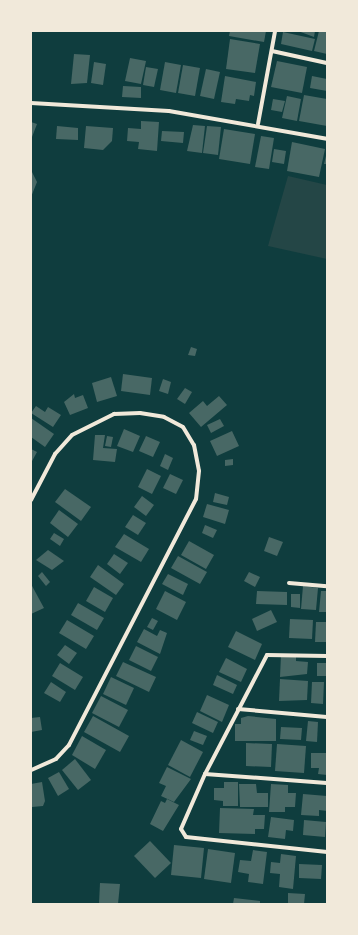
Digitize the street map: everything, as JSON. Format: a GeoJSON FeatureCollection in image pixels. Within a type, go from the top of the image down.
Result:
{"type":"FeatureCollection","features":[{"type":"Feature","properties":{"kind":"street"},"geometry":{"type":"LineString","coordinates":[[258,124],[275,31]]}},
{"type":"Feature","properties":{"kind":"street"},"geometry":{"type":"LineString","coordinates":[[272,51],[327,63]]}},
{"type":"Feature","properties":{"kind":"street"},"geometry":{"type":"LineString","coordinates":[[31,103],[169,111],[258,124],[327,139]]}},
{"type":"Feature","properties":{"kind":"street"},"geometry":{"type":"LineString","coordinates":[[31,500],[55,454],[72,435],[114,414],[140,413],[164,417],[183,427],[194,445],[199,472],[196,498],[69,745],[56,758],[31,770]]}},
{"type":"Feature","properties":{"kind":"street"},"geometry":{"type":"LineString","coordinates":[[289,583],[327,586]]}},
{"type":"Feature","properties":{"kind":"street"},"geometry":{"type":"LineString","coordinates":[[327,656],[267,655],[204,774],[181,829],[186,837],[327,852]]}},
{"type":"Feature","properties":{"kind":"street"},"geometry":{"type":"LineString","coordinates":[[238,709],[327,717]]}},
{"type":"Feature","properties":{"kind":"street"},"geometry":{"type":"LineString","coordinates":[[204,774],[327,783]]}},
{"type":"Feature","properties":{"kind":"shaded area"},"geometry":{"type":"Polygon","coordinates":[[[288,176],[327,185],[327,259],[268,246],[288,176]]]}},
{"type":"Feature","properties":{"kind":"building"},"geometry":{"type":"Polygon","coordinates":[[[230,31],[266,31],[264,42],[229,36],[230,31]]]}},
{"type":"Feature","properties":{"kind":"building"},"geometry":{"type":"Polygon","coordinates":[[[298,31],[315,31],[314,37],[298,31]]]}},
{"type":"Feature","properties":{"kind":"building"},"geometry":{"type":"Polygon","coordinates":[[[319,31],[327,31],[327,54],[314,51],[319,31]]]}},
{"type":"Feature","properties":{"kind":"building"},"geometry":{"type":"Polygon","coordinates":[[[283,32],[315,39],[312,51],[281,44],[283,32]]]}},
{"type":"Feature","properties":{"kind":"building"},"geometry":{"type":"Polygon","coordinates":[[[230,39],[260,44],[255,73],[226,69],[230,39]]]}},
{"type":"Feature","properties":{"kind":"building"},"geometry":{"type":"Polygon","coordinates":[[[74,54],[90,55],[87,83],[71,84],[74,54]]]}},
{"type":"Feature","properties":{"kind":"building"},"geometry":{"type":"Polygon","coordinates":[[[130,58],[146,61],[141,84],[125,81],[130,58]]]}},
{"type":"Feature","properties":{"kind":"building"},"geometry":{"type":"Polygon","coordinates":[[[277,61],[307,67],[302,93],[271,87],[277,61]]]}},
{"type":"Feature","properties":{"kind":"building"},"geometry":{"type":"Polygon","coordinates":[[[94,62],[106,64],[103,85],[91,83],[94,62]]]}},
{"type":"Feature","properties":{"kind":"building"},"geometry":{"type":"Polygon","coordinates":[[[165,62],[181,65],[176,93],[160,90],[165,62]]]}},
{"type":"Feature","properties":{"kind":"building"},"geometry":{"type":"Polygon","coordinates":[[[183,65],[200,68],[195,96],[178,93],[183,65]]]}},
{"type":"Feature","properties":{"kind":"building"},"geometry":{"type":"Polygon","coordinates":[[[146,67],[158,69],[154,87],[143,85],[146,67]]]}},
{"type":"Feature","properties":{"kind":"building"},"geometry":{"type":"Polygon","coordinates":[[[206,69],[220,72],[214,99],[200,96],[206,69]]]}},
{"type":"Feature","properties":{"kind":"building"},"geometry":{"type":"Polygon","coordinates":[[[225,76],[256,82],[254,96],[250,95],[249,101],[236,99],[235,104],[221,102],[225,76]]]}},
{"type":"Feature","properties":{"kind":"building"},"geometry":{"type":"Polygon","coordinates":[[[312,76],[327,79],[327,91],[310,88],[312,76]]]}},
{"type":"Feature","properties":{"kind":"building"},"geometry":{"type":"Polygon","coordinates":[[[123,86],[141,87],[141,98],[122,97],[123,86]]]}},
{"type":"Feature","properties":{"kind":"building"},"geometry":{"type":"Polygon","coordinates":[[[304,95],[327,99],[327,126],[299,121],[304,95]]]}},
{"type":"Feature","properties":{"kind":"building"},"geometry":{"type":"Polygon","coordinates":[[[287,96],[301,99],[297,121],[282,118],[287,96]]]}},
{"type":"Feature","properties":{"kind":"building"},"geometry":{"type":"Polygon","coordinates":[[[273,99],[285,101],[282,112],[271,110],[273,99]]]}},
{"type":"Feature","properties":{"kind":"building"},"geometry":{"type":"Polygon","coordinates":[[[141,121],[159,122],[157,151],[138,149],[139,142],[127,141],[128,128],[141,129],[141,121]]]}},
{"type":"Feature","properties":{"kind":"building"},"geometry":{"type":"Polygon","coordinates":[[[31,122],[37,124],[32,137],[31,136],[31,122]]]}},
{"type":"Feature","properties":{"kind":"building"},"geometry":{"type":"Polygon","coordinates":[[[193,125],[205,126],[202,153],[187,151],[193,125]]]}},
{"type":"Feature","properties":{"kind":"building"},"geometry":{"type":"Polygon","coordinates":[[[57,126],[78,128],[78,140],[56,139],[57,126]]]}},
{"type":"Feature","properties":{"kind":"building"},"geometry":{"type":"Polygon","coordinates":[[[86,126],[113,128],[112,141],[103,150],[84,148],[86,126]]]}},
{"type":"Feature","properties":{"kind":"building"},"geometry":{"type":"Polygon","coordinates":[[[207,126],[221,127],[218,155],[203,153],[207,126]]]}},
{"type":"Feature","properties":{"kind":"building"},"geometry":{"type":"Polygon","coordinates":[[[224,129],[255,134],[250,164],[219,159],[224,129]]]}},
{"type":"Feature","properties":{"kind":"building"},"geometry":{"type":"Polygon","coordinates":[[[162,131],[184,132],[183,143],[161,141],[162,131]]]}},
{"type":"Feature","properties":{"kind":"building"},"geometry":{"type":"Polygon","coordinates":[[[261,136],[274,138],[269,169],[255,167],[261,136]]]}},
{"type":"Feature","properties":{"kind":"building"},"geometry":{"type":"Polygon","coordinates":[[[292,142],[325,149],[319,177],[287,171],[292,142]]]}},
{"type":"Feature","properties":{"kind":"building"},"geometry":{"type":"Polygon","coordinates":[[[274,149],[286,151],[284,164],[272,162],[274,149]]]}},
{"type":"Feature","properties":{"kind":"building"},"geometry":{"type":"Polygon","coordinates":[[[327,152],[327,164],[324,164],[327,152]]]}},
{"type":"Feature","properties":{"kind":"building"},"geometry":{"type":"Polygon","coordinates":[[[31,170],[37,182],[31,197],[31,170]]]}},
{"type":"Feature","properties":{"kind":"building"},"geometry":{"type":"Polygon","coordinates":[[[191,347],[197,349],[195,356],[188,355],[191,347]]]}},
{"type":"Feature","properties":{"kind":"building"},"geometry":{"type":"Polygon","coordinates":[[[123,374],[152,378],[150,395],[121,391],[123,374]]]}},
{"type":"Feature","properties":{"kind":"building"},"geometry":{"type":"Polygon","coordinates":[[[111,377],[117,396],[97,402],[92,383],[111,377]]]}},
{"type":"Feature","properties":{"kind":"building"},"geometry":{"type":"Polygon","coordinates":[[[163,379],[171,382],[168,394],[159,391],[163,379]]]}},
{"type":"Feature","properties":{"kind":"building"},"geometry":{"type":"Polygon","coordinates":[[[185,388],[192,392],[185,404],[177,399],[185,388]]]}},
{"type":"Feature","properties":{"kind":"building"},"geometry":{"type":"Polygon","coordinates":[[[74,394],[75,398],[83,395],[88,408],[70,415],[64,402],[74,394]]]}},
{"type":"Feature","properties":{"kind":"building"},"geometry":{"type":"Polygon","coordinates":[[[219,396],[227,405],[201,427],[189,413],[203,401],[207,406],[219,396]]]}},
{"type":"Feature","properties":{"kind":"building"},"geometry":{"type":"Polygon","coordinates":[[[36,406],[45,412],[48,407],[61,415],[53,427],[31,413],[36,406]]]}},
{"type":"Feature","properties":{"kind":"building"},"geometry":{"type":"Polygon","coordinates":[[[31,418],[54,434],[45,447],[31,437],[31,418]]]}},
{"type":"Feature","properties":{"kind":"building"},"geometry":{"type":"Polygon","coordinates":[[[220,419],[224,426],[211,433],[207,425],[220,419]]]}},
{"type":"Feature","properties":{"kind":"building"},"geometry":{"type":"Polygon","coordinates":[[[124,429],[140,436],[133,452],[117,446],[124,429]]]}},
{"type":"Feature","properties":{"kind":"building"},"geometry":{"type":"Polygon","coordinates":[[[232,431],[239,446],[217,456],[210,441],[232,431]]]}},
{"type":"Feature","properties":{"kind":"building"},"geometry":{"type":"Polygon","coordinates":[[[95,435],[105,435],[103,448],[117,449],[115,462],[93,460],[95,435]]]}},
{"type":"Feature","properties":{"kind":"building"},"geometry":{"type":"Polygon","coordinates":[[[107,436],[113,437],[111,447],[105,446],[107,436]]]}},
{"type":"Feature","properties":{"kind":"building"},"geometry":{"type":"Polygon","coordinates":[[[146,436],[160,442],[153,457],[139,451],[146,436]]]}},
{"type":"Feature","properties":{"kind":"building"},"geometry":{"type":"Polygon","coordinates":[[[31,449],[37,452],[31,463],[31,449]]]}},
{"type":"Feature","properties":{"kind":"building"},"geometry":{"type":"Polygon","coordinates":[[[165,454],[173,458],[168,470],[160,466],[165,454]]]}},
{"type":"Feature","properties":{"kind":"building"},"geometry":{"type":"Polygon","coordinates":[[[233,459],[233,465],[225,466],[225,460],[233,459]]]}},
{"type":"Feature","properties":{"kind":"building"},"geometry":{"type":"Polygon","coordinates":[[[147,469],[161,476],[152,494],[138,487],[147,469]]]}},
{"type":"Feature","properties":{"kind":"building"},"geometry":{"type":"Polygon","coordinates":[[[170,474],[183,480],[176,494],[163,488],[170,474]]]}},
{"type":"Feature","properties":{"kind":"building"},"geometry":{"type":"Polygon","coordinates":[[[65,489],[91,507],[81,521],[55,502],[65,489]]]}},
{"type":"Feature","properties":{"kind":"building"},"geometry":{"type":"Polygon","coordinates":[[[215,493],[229,497],[227,505],[213,502],[215,493]]]}},
{"type":"Feature","properties":{"kind":"building"},"geometry":{"type":"Polygon","coordinates":[[[142,496],[154,505],[146,516],[134,507],[142,496]]]}},
{"type":"Feature","properties":{"kind":"building"},"geometry":{"type":"Polygon","coordinates":[[[207,504],[229,510],[225,524],[203,517],[207,504]]]}},
{"type":"Feature","properties":{"kind":"building"},"geometry":{"type":"Polygon","coordinates":[[[59,510],[78,524],[68,537],[50,523],[59,510]]]}},
{"type":"Feature","properties":{"kind":"building"},"geometry":{"type":"Polygon","coordinates":[[[133,515],[146,523],[138,535],[125,527],[133,515]]]}},
{"type":"Feature","properties":{"kind":"building"},"geometry":{"type":"Polygon","coordinates":[[[205,525],[217,530],[213,538],[202,533],[205,525]]]}},
{"type":"Feature","properties":{"kind":"building"},"geometry":{"type":"Polygon","coordinates":[[[54,533],[64,539],[60,546],[50,539],[54,533]]]}},
{"type":"Feature","properties":{"kind":"building"},"geometry":{"type":"Polygon","coordinates":[[[124,534],[149,549],[141,562],[115,547],[124,534]]]}},
{"type":"Feature","properties":{"kind":"building"},"geometry":{"type":"Polygon","coordinates":[[[269,537],[283,542],[277,556],[264,551],[269,537]]]}},
{"type":"Feature","properties":{"kind":"building"},"geometry":{"type":"Polygon","coordinates":[[[189,541],[214,555],[206,569],[181,555],[189,541]]]}},
{"type":"Feature","properties":{"kind":"building"},"geometry":{"type":"Polygon","coordinates":[[[48,550],[64,561],[52,570],[36,560],[48,550]]]}},
{"type":"Feature","properties":{"kind":"building"},"geometry":{"type":"Polygon","coordinates":[[[114,554],[128,563],[120,574],[107,564],[114,554]]]}},
{"type":"Feature","properties":{"kind":"building"},"geometry":{"type":"Polygon","coordinates":[[[178,556],[207,572],[200,584],[171,568],[178,556]]]}},
{"type":"Feature","properties":{"kind":"building"},"geometry":{"type":"Polygon","coordinates":[[[98,565],[124,584],[116,595],[90,577],[98,565]]]}},
{"type":"Feature","properties":{"kind":"building"},"geometry":{"type":"Polygon","coordinates":[[[42,572],[50,582],[46,586],[38,576],[42,572]]]}},
{"type":"Feature","properties":{"kind":"building"},"geometry":{"type":"Polygon","coordinates":[[[249,572],[260,577],[255,587],[244,581],[249,572]]]}},
{"type":"Feature","properties":{"kind":"building"},"geometry":{"type":"Polygon","coordinates":[[[168,574],[188,584],[183,595],[162,584],[168,574]]]}},
{"type":"Feature","properties":{"kind":"building"},"geometry":{"type":"Polygon","coordinates":[[[31,584],[44,608],[31,614],[31,584]]]}},
{"type":"Feature","properties":{"kind":"building"},"geometry":{"type":"Polygon","coordinates":[[[303,586],[318,588],[316,610],[301,609],[303,586]]]}},
{"type":"Feature","properties":{"kind":"building"},"geometry":{"type":"Polygon","coordinates":[[[94,587],[113,598],[105,612],[86,601],[94,587]]]}},
{"type":"Feature","properties":{"kind":"building"},"geometry":{"type":"Polygon","coordinates":[[[165,591],[186,602],[177,620],[156,609],[165,591]]]}},
{"type":"Feature","properties":{"kind":"building"},"geometry":{"type":"Polygon","coordinates":[[[257,591],[287,592],[287,605],[256,604],[257,591]]]}},
{"type":"Feature","properties":{"kind":"building"},"geometry":{"type":"Polygon","coordinates":[[[321,591],[327,591],[327,612],[319,612],[321,591]]]}},
{"type":"Feature","properties":{"kind":"building"},"geometry":{"type":"Polygon","coordinates":[[[291,594],[300,594],[300,608],[291,607],[291,594]]]}},
{"type":"Feature","properties":{"kind":"building"},"geometry":{"type":"Polygon","coordinates":[[[78,603],[104,618],[97,630],[71,615],[78,603]]]}},
{"type":"Feature","properties":{"kind":"building"},"geometry":{"type":"Polygon","coordinates":[[[271,610],[277,622],[257,631],[252,619],[271,610]]]}},
{"type":"Feature","properties":{"kind":"building"},"geometry":{"type":"Polygon","coordinates":[[[152,618],[158,621],[153,630],[147,627],[152,618]]]}},
{"type":"Feature","properties":{"kind":"building"},"geometry":{"type":"Polygon","coordinates":[[[290,619],[313,620],[312,639],[289,638],[290,619]]]}},
{"type":"Feature","properties":{"kind":"building"},"geometry":{"type":"Polygon","coordinates":[[[67,620],[94,636],[86,649],[59,633],[67,620]]]}},
{"type":"Feature","properties":{"kind":"building"},"geometry":{"type":"Polygon","coordinates":[[[316,622],[327,622],[327,642],[315,642],[316,622]]]}},
{"type":"Feature","properties":{"kind":"building"},"geometry":{"type":"Polygon","coordinates":[[[144,629],[157,636],[160,630],[167,633],[160,654],[137,642],[144,629]]]}},
{"type":"Feature","properties":{"kind":"building"},"geometry":{"type":"Polygon","coordinates":[[[236,631],[262,644],[255,660],[228,647],[236,631]]]}},
{"type":"Feature","properties":{"kind":"building"},"geometry":{"type":"Polygon","coordinates":[[[65,645],[77,653],[69,664],[57,655],[65,645]]]}},
{"type":"Feature","properties":{"kind":"building"},"geometry":{"type":"Polygon","coordinates":[[[136,646],[158,657],[151,671],[129,660],[136,646]]]}},
{"type":"Feature","properties":{"kind":"building"},"geometry":{"type":"Polygon","coordinates":[[[281,655],[296,656],[296,661],[308,662],[307,674],[280,677],[281,655]]]}},
{"type":"Feature","properties":{"kind":"building"},"geometry":{"type":"Polygon","coordinates":[[[226,658],[247,669],[241,682],[219,672],[226,658]]]}},
{"type":"Feature","properties":{"kind":"building"},"geometry":{"type":"Polygon","coordinates":[[[123,662],[156,677],[149,692],[116,676],[123,662]]]}},
{"type":"Feature","properties":{"kind":"building"},"geometry":{"type":"Polygon","coordinates":[[[60,663],[83,677],[75,690],[52,676],[60,663]]]}},
{"type":"Feature","properties":{"kind":"building"},"geometry":{"type":"Polygon","coordinates":[[[317,663],[327,663],[327,681],[326,676],[317,676],[317,663]]]}},
{"type":"Feature","properties":{"kind":"building"},"geometry":{"type":"Polygon","coordinates":[[[217,675],[237,685],[233,694],[213,685],[217,675]]]}},
{"type":"Feature","properties":{"kind":"building"},"geometry":{"type":"Polygon","coordinates":[[[111,677],[134,688],[126,705],[103,694],[111,677]]]}},
{"type":"Feature","properties":{"kind":"building"},"geometry":{"type":"Polygon","coordinates":[[[280,679],[308,681],[307,700],[279,701],[280,679]]]}},
{"type":"Feature","properties":{"kind":"building"},"geometry":{"type":"Polygon","coordinates":[[[51,682],[66,692],[60,702],[44,693],[51,682]]]}},
{"type":"Feature","properties":{"kind":"building"},"geometry":{"type":"Polygon","coordinates":[[[312,682],[324,682],[323,704],[311,703],[312,682]]]}},
{"type":"Feature","properties":{"kind":"building"},"geometry":{"type":"Polygon","coordinates":[[[207,695],[229,705],[222,722],[200,711],[207,695]]]}},
{"type":"Feature","properties":{"kind":"building"},"geometry":{"type":"Polygon","coordinates":[[[101,696],[128,710],[119,727],[92,713],[101,696]]]}},
{"type":"Feature","properties":{"kind":"building"},"geometry":{"type":"Polygon","coordinates":[[[197,712],[218,722],[213,733],[192,723],[197,712]]]}},
{"type":"Feature","properties":{"kind":"building"},"geometry":{"type":"Polygon","coordinates":[[[93,716],[129,736],[120,752],[84,732],[93,716]]]}},
{"type":"Feature","properties":{"kind":"building"},"geometry":{"type":"Polygon","coordinates":[[[248,716],[276,719],[276,741],[235,741],[235,724],[241,724],[241,718],[248,716]]]}},
{"type":"Feature","properties":{"kind":"building"},"geometry":{"type":"Polygon","coordinates":[[[40,717],[42,730],[31,732],[31,718],[40,717]]]}},
{"type":"Feature","properties":{"kind":"building"},"geometry":{"type":"Polygon","coordinates":[[[308,721],[318,722],[317,742],[306,741],[308,721]]]}},
{"type":"Feature","properties":{"kind":"building"},"geometry":{"type":"Polygon","coordinates":[[[281,727],[302,728],[301,740],[280,739],[281,727]]]}},
{"type":"Feature","properties":{"kind":"building"},"geometry":{"type":"Polygon","coordinates":[[[194,731],[207,736],[203,745],[190,740],[194,731]]]}},
{"type":"Feature","properties":{"kind":"building"},"geometry":{"type":"Polygon","coordinates":[[[82,736],[106,750],[95,769],[72,755],[82,736]]]}},
{"type":"Feature","properties":{"kind":"building"},"geometry":{"type":"Polygon","coordinates":[[[181,740],[203,752],[190,777],[168,765],[181,740]]]}},
{"type":"Feature","properties":{"kind":"building"},"geometry":{"type":"Polygon","coordinates":[[[246,743],[272,744],[271,767],[246,766],[246,743]]]}},
{"type":"Feature","properties":{"kind":"building"},"geometry":{"type":"Polygon","coordinates":[[[277,744],[306,746],[304,773],[275,771],[277,744]]]}},
{"type":"Feature","properties":{"kind":"building"},"geometry":{"type":"Polygon","coordinates":[[[311,753],[327,753],[327,775],[318,774],[319,768],[311,768],[311,753]]]}},
{"type":"Feature","properties":{"kind":"building"},"geometry":{"type":"Polygon","coordinates":[[[75,759],[91,780],[78,790],[62,770],[75,759]]]}},
{"type":"Feature","properties":{"kind":"building"},"geometry":{"type":"Polygon","coordinates":[[[167,767],[191,779],[174,802],[161,796],[166,786],[159,783],[167,767]]]}},
{"type":"Feature","properties":{"kind":"building"},"geometry":{"type":"Polygon","coordinates":[[[59,772],[69,789],[58,796],[48,778],[59,772]]]}},
{"type":"Feature","properties":{"kind":"building"},"geometry":{"type":"Polygon","coordinates":[[[42,782],[45,801],[43,806],[32,807],[31,784],[42,782]]]}},
{"type":"Feature","properties":{"kind":"building"},"geometry":{"type":"Polygon","coordinates":[[[224,782],[238,782],[238,806],[223,806],[223,801],[214,800],[214,788],[224,788],[224,782]]]}},
{"type":"Feature","properties":{"kind":"building"},"geometry":{"type":"Polygon","coordinates":[[[239,784],[256,784],[257,793],[268,793],[268,807],[240,807],[239,784]]]}},
{"type":"Feature","properties":{"kind":"building"},"geometry":{"type":"Polygon","coordinates":[[[271,784],[288,785],[288,793],[296,793],[295,807],[285,807],[285,812],[269,812],[271,784]]]}},
{"type":"Feature","properties":{"kind":"building"},"geometry":{"type":"Polygon","coordinates":[[[303,794],[327,796],[327,811],[319,810],[319,816],[301,815],[303,794]]]}},
{"type":"Feature","properties":{"kind":"building"},"geometry":{"type":"Polygon","coordinates":[[[167,799],[179,805],[163,831],[150,824],[161,801],[165,803],[167,799]]]}},
{"type":"Feature","properties":{"kind":"building"},"geometry":{"type":"Polygon","coordinates":[[[220,808],[254,809],[253,815],[265,815],[264,829],[255,829],[255,834],[219,833],[220,808]]]}},
{"type":"Feature","properties":{"kind":"building"},"geometry":{"type":"Polygon","coordinates":[[[271,817],[294,820],[293,831],[286,830],[285,839],[268,837],[271,817]]]}},
{"type":"Feature","properties":{"kind":"building"},"geometry":{"type":"Polygon","coordinates":[[[304,820],[326,822],[325,837],[303,835],[304,820]]]}},
{"type":"Feature","properties":{"kind":"building"},"geometry":{"type":"Polygon","coordinates":[[[150,841],[171,863],[155,878],[134,856],[150,841]]]}},
{"type":"Feature","properties":{"kind":"building"},"geometry":{"type":"Polygon","coordinates":[[[174,845],[204,848],[201,878],[171,875],[174,845]]]}},
{"type":"Feature","properties":{"kind":"building"},"geometry":{"type":"Polygon","coordinates":[[[208,849],[235,853],[231,883],[204,879],[208,849]]]}},
{"type":"Feature","properties":{"kind":"building"},"geometry":{"type":"Polygon","coordinates":[[[253,850],[267,852],[263,884],[248,882],[249,874],[238,872],[240,860],[251,861],[253,850]]]}},
{"type":"Feature","properties":{"kind":"building"},"geometry":{"type":"Polygon","coordinates":[[[281,854],[296,856],[293,889],[279,887],[280,874],[270,873],[271,862],[280,863],[281,854]]]}},
{"type":"Feature","properties":{"kind":"building"},"geometry":{"type":"Polygon","coordinates":[[[299,864],[322,865],[321,879],[299,878],[299,864]]]}},
{"type":"Feature","properties":{"kind":"building"},"geometry":{"type":"Polygon","coordinates":[[[100,883],[120,884],[118,904],[99,904],[100,883]]]}},
{"type":"Feature","properties":{"kind":"building"},"geometry":{"type":"Polygon","coordinates":[[[288,893],[305,894],[304,904],[288,904],[288,893]]]}},
{"type":"Feature","properties":{"kind":"building"},"geometry":{"type":"Polygon","coordinates":[[[234,898],[260,901],[260,904],[233,904],[234,898]]]}}]}
